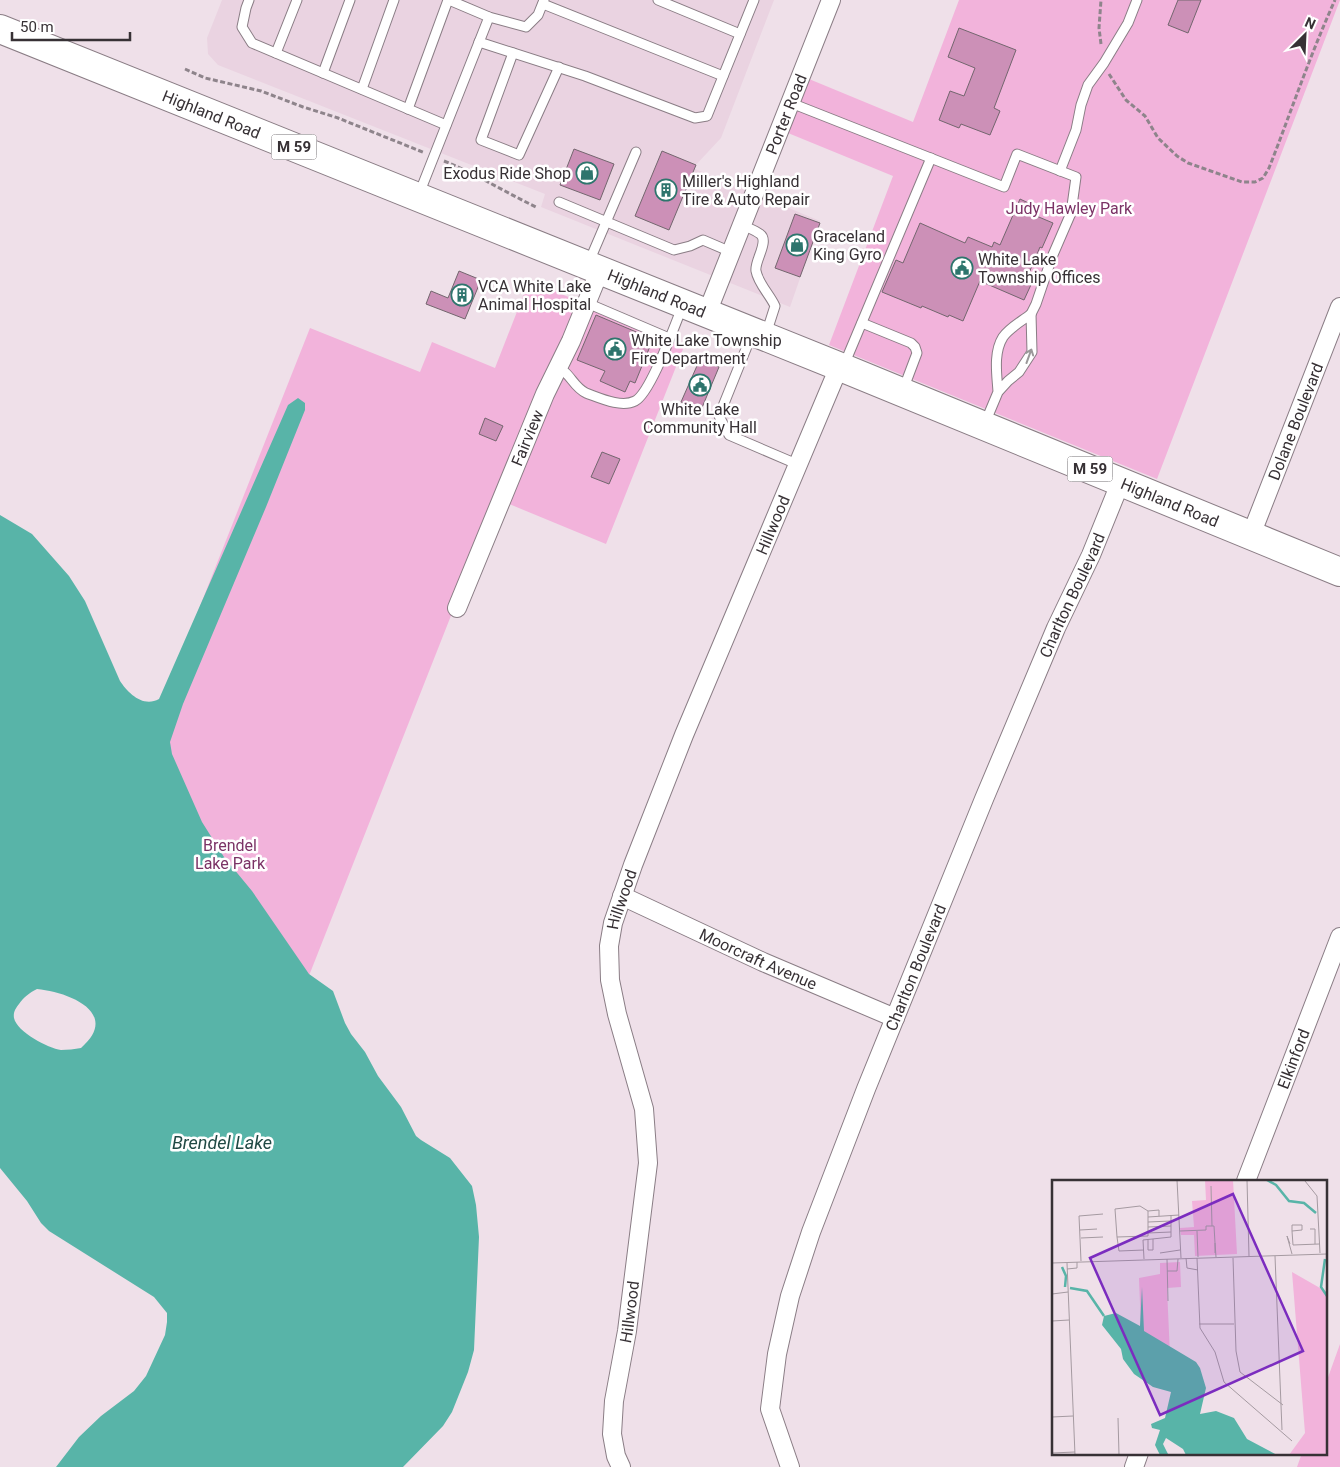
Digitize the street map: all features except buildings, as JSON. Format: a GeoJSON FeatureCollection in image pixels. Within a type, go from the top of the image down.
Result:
{"type":"FeatureCollection","features":[{"type":"Feature","properties":{"kind":"highway","name":"Highland Road"},"geometry":{"type":"LineString","coordinates":[[0,29],[841,367],[1340,572]]}},
{"type":"Feature","properties":{"kind":"street","name":"Porter Road"},"geometry":{"type":"LineString","coordinates":[[695,308],[731,252],[831,0]]}},
{"type":"Feature","properties":{"kind":"street","name":"Fairview"},"geometry":{"type":"LineString","coordinates":[[457,608],[544,394],[558,368],[587,303],[594,268]]}},
{"type":"Feature","properties":{"kind":"street","name":"Dolane Boulevard"},"geometry":{"type":"LineString","coordinates":[[1251,535],[1340,307]]}},
{"type":"Feature","properties":{"kind":"street","name":"Hillwood"},"geometry":{"type":"LineString","coordinates":[[621,1467],[616,1456],[612,1434],[614,1401],[627,1330],[648,1163],[644,1109],[617,1014],[610,980],[609,946],[613,923],[632,864],[684,734],[841,367]]}},
{"type":"Feature","properties":{"kind":"street","name":"Charlton Boulevard"},"geometry":{"type":"LineString","coordinates":[[790,1467],[770,1409],[777,1354],[790,1296],[811,1232],[895,1018],[1056,628],[1091,555],[1121,481]]}},
{"type":"Feature","properties":{"kind":"street","name":"Moorcraft Avenue"},"geometry":{"type":"LineString","coordinates":[[622,896],[763,962],[895,1018]]}},
{"type":"Feature","properties":{"kind":"street","name":"Elkinford"},"geometry":{"type":"LineString","coordinates":[[1246,1180],[1340,937]]}},
{"type":"Feature","properties":{"kind":"street"},"geometry":{"type":"LineString","coordinates":[[1134,1467],[1139,1454]]}},
{"type":"Feature","properties":{"kind":"lane"},"geometry":{"type":"LineString","coordinates":[[249,0],[242,27],[252,43],[446,125]]}},
{"type":"Feature","properties":{"kind":"lane"},"geometry":{"type":"LineString","coordinates":[[276,53],[297,0]]}},
{"type":"Feature","properties":{"kind":"lane"},"geometry":{"type":"LineString","coordinates":[[323,73],[350,0]]}},
{"type":"Feature","properties":{"kind":"lane"},"geometry":{"type":"LineString","coordinates":[[362,89],[394,0]]}},
{"type":"Feature","properties":{"kind":"lane"},"geometry":{"type":"LineString","coordinates":[[408,109],[448,0],[489,17],[526,27],[538,15],[543,2],[723,76]]}},
{"type":"Feature","properties":{"kind":"lane"},"geometry":{"type":"LineString","coordinates":[[658,0],[740,34]]}},
{"type":"Feature","properties":{"kind":"lane"},"geometry":{"type":"LineString","coordinates":[[479,42],[559,67],[695,118],[707,116],[754,0]]}},
{"type":"Feature","properties":{"kind":"lane"},"geometry":{"type":"LineString","coordinates":[[1060,171],[1076,130],[1081,105],[1088,85],[1104,63],[1128,23],[1137,0]]}},
{"type":"Feature","properties":{"kind":"lane"},"geometry":{"type":"LineString","coordinates":[[418,197],[489,17]]}},
{"type":"Feature","properties":{"kind":"lane"},"geometry":{"type":"LineString","coordinates":[[514,52],[481,140],[519,155],[559,67]]}},
{"type":"Feature","properties":{"kind":"lane"},"geometry":{"type":"LineString","coordinates":[[791,103],[1004,187],[1017,154],[1076,177],[1071,213],[1052,257],[1036,304],[1030,314],[1003,337],[995,368],[998,392]]}},
{"type":"Feature","properties":{"kind":"lane"},"geometry":{"type":"LineString","coordinates":[[594,268],[606,223],[636,152]]}},
{"type":"Feature","properties":{"kind":"lane"},"geometry":{"type":"LineString","coordinates":[[841,367],[862,323],[931,158]]}},
{"type":"Feature","properties":{"kind":"lane"},"geometry":{"type":"LineString","coordinates":[[559,202],[674,250],[703,240],[731,252]]}},
{"type":"Feature","properties":{"kind":"lane"},"geometry":{"type":"LineString","coordinates":[[742,225],[763,237],[764,242],[757,261],[756,272],[775,306],[759,334],[719,416],[729,435],[799,465]]}},
{"type":"Feature","properties":{"kind":"lane"},"geometry":{"type":"LineString","coordinates":[[587,303],[669,338]]}},
{"type":"Feature","properties":{"kind":"lane"},"geometry":{"type":"LineString","coordinates":[[558,368],[564,370],[578,389],[612,402],[628,403],[636,401],[648,387],[669,338],[695,308]]}},
{"type":"Feature","properties":{"kind":"lane"},"geometry":{"type":"LineString","coordinates":[[984,426],[998,392],[1020,372],[1032,352],[1030,314]]}},
{"type":"Feature","properties":{"kind":"lane"},"geometry":{"type":"LineString","coordinates":[[862,323],[911,343],[915,347],[917,353],[902,392]]}},
{"type":"Feature","properties":{"kind":"path"},"geometry":{"type":"LineString","coordinates":[[1101,0],[1099,28],[1104,63],[1112,80],[1126,100],[1144,116],[1158,138],[1177,156],[1242,182],[1256,182],[1263,178],[1269,168],[1296,101],[1310,59],[1335,0]]}},
{"type":"Feature","properties":{"kind":"path"},"geometry":{"type":"LineString","coordinates":[[185,69],[205,78],[261,91],[338,118],[478,176],[509,195],[536,208]]}},
{"type":"Feature","properties":{"kind":"shaded area"},"geometry":{"type":"Polygon","coordinates":[[[222,0],[774,0],[721,138],[693,168],[820,221],[790,307],[541,207],[545,194],[218,65],[208,54],[207,38],[222,0]]]}},
{"type":"Feature","properties":{"kind":"green space","name":"Judy Hawley Park"},"geometry":{"type":"Polygon","coordinates":[[[959,0],[1340,0],[1157,479],[829,345],[893,176],[788,133],[809,79],[913,122],[959,0]]]}},
{"type":"Feature","properties":{"kind":"green space","name":"Brendel Lake Park"},"geometry":{"type":"Polygon","coordinates":[[[529,281],[685,344],[606,544],[497,499],[286,1034],[66,945],[310,328],[420,372],[432,342],[495,368],[529,281]]]}},
{"type":"Feature","properties":{"kind":"green space"},"geometry":{"type":"Polygon","coordinates":[[[1340,1344],[1340,1467],[1297,1467],[1302,1454],[1328,1454],[1328,1377],[1340,1344]]]}},
{"type":"Feature","properties":{"kind":"water","name":"Brendel Lake"},"geometry":{"type":"Polygon","coordinates":[[[298,398],[305,403],[305,410],[183,704],[170,742],[172,754],[202,822],[224,857],[252,891],[309,974],[333,991],[351,1034],[401,1107],[416,1136],[450,1158],[472,1186],[479,1237],[474,1350],[468,1372],[452,1412],[443,1426],[403,1467],[56,1467],[79,1437],[101,1416],[134,1391],[146,1376],[165,1335],[167,1313],[154,1297],[49,1231],[0,1168],[0,515],[32,534],[69,576],[85,601],[120,681],[127,690],[137,698],[147,702],[159,699],[288,405],[298,398]],[[37,989],[25,997],[14,1012],[16,1023],[27,1034],[49,1046],[61,1050],[81,1048],[92,1036],[96,1024],[93,1015],[86,1006],[76,1000],[50,991],[37,989]]]}},
{"type":"Feature","properties":{"kind":"place","name":"Exodus Ride Shop"},"geometry":{"type":"Point","coordinates":[587,173]}},
{"type":"Feature","properties":{"kind":"place","name":"Miller's Highland Tire & Auto Repair"},"geometry":{"type":"Point","coordinates":[666,190]}},
{"type":"Feature","properties":{"kind":"place","name":"Graceland King Gyro"},"geometry":{"type":"Point","coordinates":[797,245]}},
{"type":"Feature","properties":{"kind":"place","name":"White Lake Township Offices"},"geometry":{"type":"Point","coordinates":[962,268]}},
{"type":"Feature","properties":{"kind":"place","name":"VCA White Lake Animal Hospital"},"geometry":{"type":"Point","coordinates":[462,295]}},
{"type":"Feature","properties":{"kind":"place","name":"White Lake Township Fire Department"},"geometry":{"type":"Point","coordinates":[615,349]}},
{"type":"Feature","properties":{"kind":"place","name":"White Lake Community Hall"},"geometry":{"type":"Point","coordinates":[700,385]}}]}
